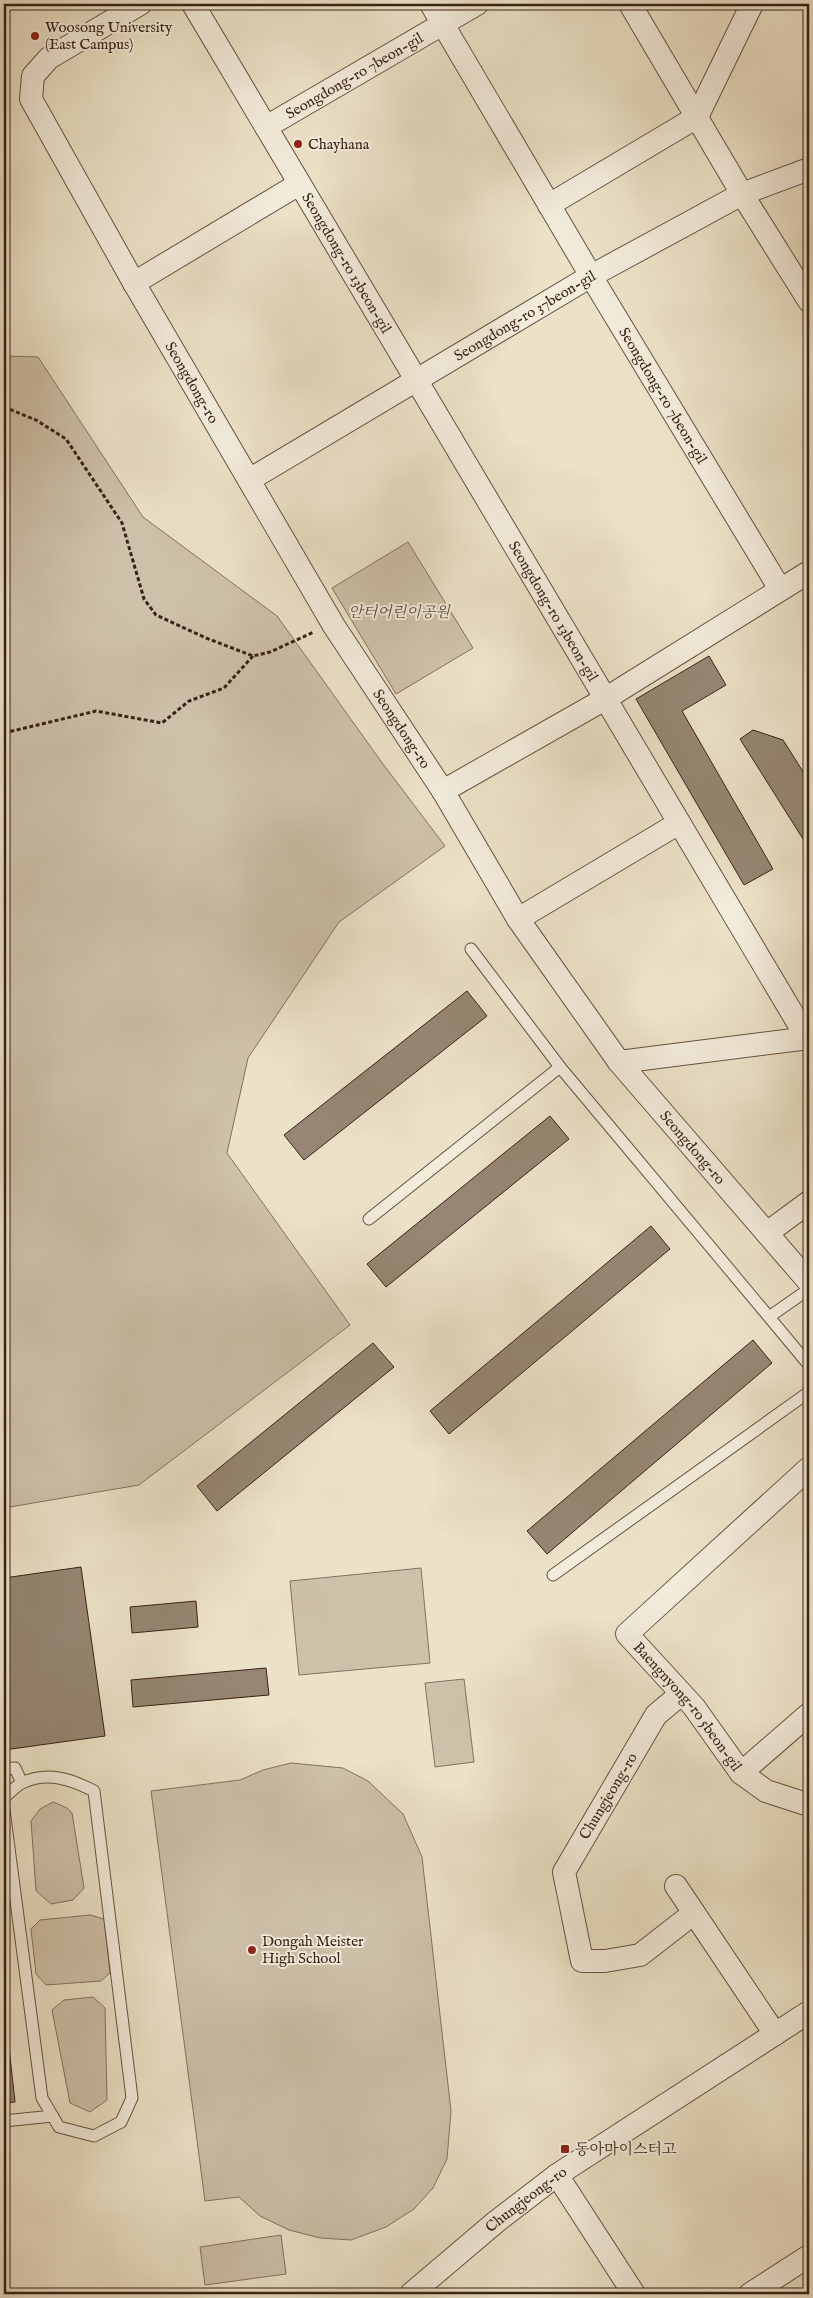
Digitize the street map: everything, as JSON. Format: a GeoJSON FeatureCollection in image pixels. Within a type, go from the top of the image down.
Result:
{"type":"FeatureCollection","features":[{"type":"Feature","properties":{"kind":"street","name":"Seongdong-ro"},"geometry":{"type":"LineString","coordinates":[[140,4],[49,58],[33,76],[31,99],[134,284],[332,623],[443,791],[518,919],[618,1062],[809,1282]]}},
{"type":"Feature","properties":{"kind":"street","name":"Seongdong-ro 13beon-gil"},"geometry":{"type":"LineString","coordinates":[[193,4],[808,1038]]}},
{"type":"Feature","properties":{"kind":"street","name":"Seongdong-ro 7beon-gil"},"geometry":{"type":"LineString","coordinates":[[431,4],[548,205],[780,589]]}},
{"type":"Feature","properties":{"kind":"street"},"geometry":{"type":"LineString","coordinates":[[443,24],[478,4]]}},
{"type":"Feature","properties":{"kind":"street"},"geometry":{"type":"LineString","coordinates":[[630,4],[742,194],[809,298]]}},
{"type":"Feature","properties":{"kind":"street"},"geometry":{"type":"LineString","coordinates":[[548,205],[697,117],[752,4]]}},
{"type":"Feature","properties":{"kind":"street","name":"Seongdong-ro 7beon-gil"},"geometry":{"type":"LineString","coordinates":[[266,127],[443,24]]}},
{"type":"Feature","properties":{"kind":"street","name":"Seongdong-ro 37beon-gil"},"geometry":{"type":"LineString","coordinates":[[249,480],[417,382],[591,276],[742,194],[809,169]]}},
{"type":"Feature","properties":{"kind":"street","name":"Seongdong-ro 13beon-gil"},"geometry":{"type":"LineString","coordinates":[[134,284],[299,184]]}},
{"type":"Feature","properties":{"kind":"street"},"geometry":{"type":"LineString","coordinates":[[443,791],[605,698],[809,572]]}},
{"type":"Feature","properties":{"kind":"street"},"geometry":{"type":"LineString","coordinates":[[518,919],[679,823]]}},
{"type":"Feature","properties":{"kind":"street"},"geometry":{"type":"LineString","coordinates":[[618,1062],[808,1038]]}},
{"type":"Feature","properties":{"kind":"street"},"geometry":{"type":"LineString","coordinates":[[768,1233],[809,1202]]}},
{"type":"Feature","properties":{"kind":"street","name":"Baengnyong-ro 5beon-gil"},"geometry":{"type":"LineString","coordinates":[[809,1468],[626,1634],[694,1707],[741,1773],[766,1791],[809,1805]]}},
{"type":"Feature","properties":{"kind":"street","name":"Chungjeong-ro"},"geometry":{"type":"LineString","coordinates":[[681,1694],[656,1716],[564,1872],[582,1961],[605,1962],[640,1956],[694,1913]]}},
{"type":"Feature","properties":{"kind":"street"},"geometry":{"type":"LineString","coordinates":[[741,1773],[809,1714]]}},
{"type":"Feature","properties":{"kind":"street"},"geometry":{"type":"LineString","coordinates":[[676,1886],[775,2034]]}},
{"type":"Feature","properties":{"kind":"street","name":"Chungjeong-ro"},"geometry":{"type":"LineString","coordinates":[[411,2294],[497,2221],[557,2175],[809,2012]]}},
{"type":"Feature","properties":{"kind":"street"},"geometry":{"type":"LineString","coordinates":[[557,2175],[634,2294]]}},
{"type":"Feature","properties":{"kind":"street"},"geometry":{"type":"LineString","coordinates":[[750,2294],[809,2256]]}},
{"type":"Feature","properties":{"kind":"lane"},"geometry":{"type":"LineString","coordinates":[[471,950],[560,1068],[809,1365]]}},
{"type":"Feature","properties":{"kind":"lane"},"geometry":{"type":"LineString","coordinates":[[369,1219],[560,1068]]}},
{"type":"Feature","properties":{"kind":"lane"},"geometry":{"type":"LineString","coordinates":[[769,1317],[809,1289]]}},
{"type":"Feature","properties":{"kind":"lane"},"geometry":{"type":"LineString","coordinates":[[553,1575],[809,1392]]}},
{"type":"Feature","properties":{"kind":"lane"},"geometry":{"type":"LineString","coordinates":[[4,1769],[15,1768],[22,1783]]}},
{"type":"Feature","properties":{"kind":"lane"},"geometry":{"type":"LineString","coordinates":[[4,1798],[22,1783],[49,1776],[72,1779],[94,1791],[132,2098],[121,2122],[94,2136],[59,2127],[42,2098],[4,1810]]}},
{"type":"Feature","properties":{"kind":"lane"},"geometry":{"type":"LineString","coordinates":[[4,2120],[53,2116]]}},
{"type":"Feature","properties":{"kind":"path"},"geometry":{"type":"LineString","coordinates":[[4,407],[36,420],[66,439],[122,523],[144,599],[156,615],[206,638],[253,656],[270,652],[332,623]]}},
{"type":"Feature","properties":{"kind":"path"},"geometry":{"type":"LineString","coordinates":[[4,733],[96,712],[162,723],[189,701],[224,688],[253,656]]}},
{"type":"Feature","properties":{"kind":"green space"},"geometry":{"type":"Polygon","coordinates":[[[4,356],[38,357],[143,517],[277,616],[380,760],[445,846],[339,922],[248,1058],[227,1153],[350,1325],[139,1485],[4,1508],[4,356]]]}},
{"type":"Feature","properties":{"kind":"green space","name":"안터어린이공원"},"geometry":{"type":"Polygon","coordinates":[[[408,542],[473,648],[396,694],[332,588],[408,542]]]}},
{"type":"Feature","properties":{"kind":"green space"},"geometry":{"type":"Polygon","coordinates":[[[421,1568],[430,1663],[299,1675],[290,1581],[421,1568]]]}},
{"type":"Feature","properties":{"kind":"green space"},"geometry":{"type":"Polygon","coordinates":[[[464,1679],[474,1762],[435,1767],[425,1683],[464,1679]]]}},
{"type":"Feature","properties":{"kind":"green space"},"geometry":{"type":"Polygon","coordinates":[[[291,1763],[343,1768],[368,1781],[403,1814],[422,1857],[451,2111],[447,2159],[433,2188],[414,2209],[386,2227],[351,2240],[320,2238],[289,2230],[260,2216],[239,2197],[205,2201],[151,1791],[240,1780],[263,1770],[291,1763]]]}},
{"type":"Feature","properties":{"kind":"green space"},"geometry":{"type":"Polygon","coordinates":[[[53,1802],[67,1808],[72,1813],[84,1888],[73,1900],[51,1904],[36,1891],[31,1821],[40,1809],[53,1802]]]}},
{"type":"Feature","properties":{"kind":"green space"},"geometry":{"type":"Polygon","coordinates":[[[90,1915],[104,1919],[110,1973],[101,1981],[46,1985],[36,1974],[31,1929],[40,1920],[90,1915]]]}},
{"type":"Feature","properties":{"kind":"green space"},"geometry":{"type":"Polygon","coordinates":[[[93,1997],[105,2008],[107,2100],[90,2112],[70,2103],[52,2010],[64,2000],[93,1997]]]}},
{"type":"Feature","properties":{"kind":"green space"},"geometry":{"type":"Polygon","coordinates":[[[281,2235],[286,2274],[205,2285],[200,2247],[281,2235]]]}},
{"type":"Feature","properties":{"kind":"building"},"geometry":{"type":"Polygon","coordinates":[[[709,656],[726,685],[682,711],[773,869],[744,885],[636,699],[709,656]]]}},
{"type":"Feature","properties":{"kind":"building"},"geometry":{"type":"Polygon","coordinates":[[[753,730],[783,740],[809,781],[809,835],[803,839],[740,739],[753,730]]]}},
{"type":"Feature","properties":{"kind":"building"},"geometry":{"type":"Polygon","coordinates":[[[467,991],[487,1016],[304,1160],[284,1135],[467,991]]]}},
{"type":"Feature","properties":{"kind":"building"},"geometry":{"type":"Polygon","coordinates":[[[550,1116],[569,1139],[386,1287],[367,1264],[550,1116]]]}},
{"type":"Feature","properties":{"kind":"building"},"geometry":{"type":"Polygon","coordinates":[[[651,1226],[670,1249],[449,1434],[430,1411],[651,1226]]]}},
{"type":"Feature","properties":{"kind":"building"},"geometry":{"type":"Polygon","coordinates":[[[753,1340],[772,1363],[547,1554],[527,1531],[753,1340]]]}},
{"type":"Feature","properties":{"kind":"building"},"geometry":{"type":"Polygon","coordinates":[[[373,1343],[394,1367],[217,1511],[197,1486],[373,1343]]]}},
{"type":"Feature","properties":{"kind":"building"},"geometry":{"type":"Polygon","coordinates":[[[81,1567],[105,1736],[4,1750],[4,1578],[81,1567]]]}},
{"type":"Feature","properties":{"kind":"building"},"geometry":{"type":"Polygon","coordinates":[[[196,1601],[198,1627],[132,1633],[130,1607],[196,1601]]]}},
{"type":"Feature","properties":{"kind":"building"},"geometry":{"type":"Polygon","coordinates":[[[266,1668],[269,1695],[133,1707],[131,1680],[266,1668]]]}},
{"type":"Feature","properties":{"kind":"building"},"geometry":{"type":"Polygon","coordinates":[[[4,2002],[15,2102],[4,2103],[4,2002]]]}},
{"type":"Feature","properties":{"kind":"place","name":"Woosong University (East Campus)"},"geometry":{"type":"Point","coordinates":[35,36]}},
{"type":"Feature","properties":{"kind":"place","name":"Chayhana"},"geometry":{"type":"Point","coordinates":[298,144]}},
{"type":"Feature","properties":{"kind":"place","name":"Dongah Meister High School"},"geometry":{"type":"Point","coordinates":[252,1950]}},
{"type":"Feature","properties":{"kind":"place","name":"동아마이스터고"},"geometry":{"type":"Point","coordinates":[565,2149]}}]}
